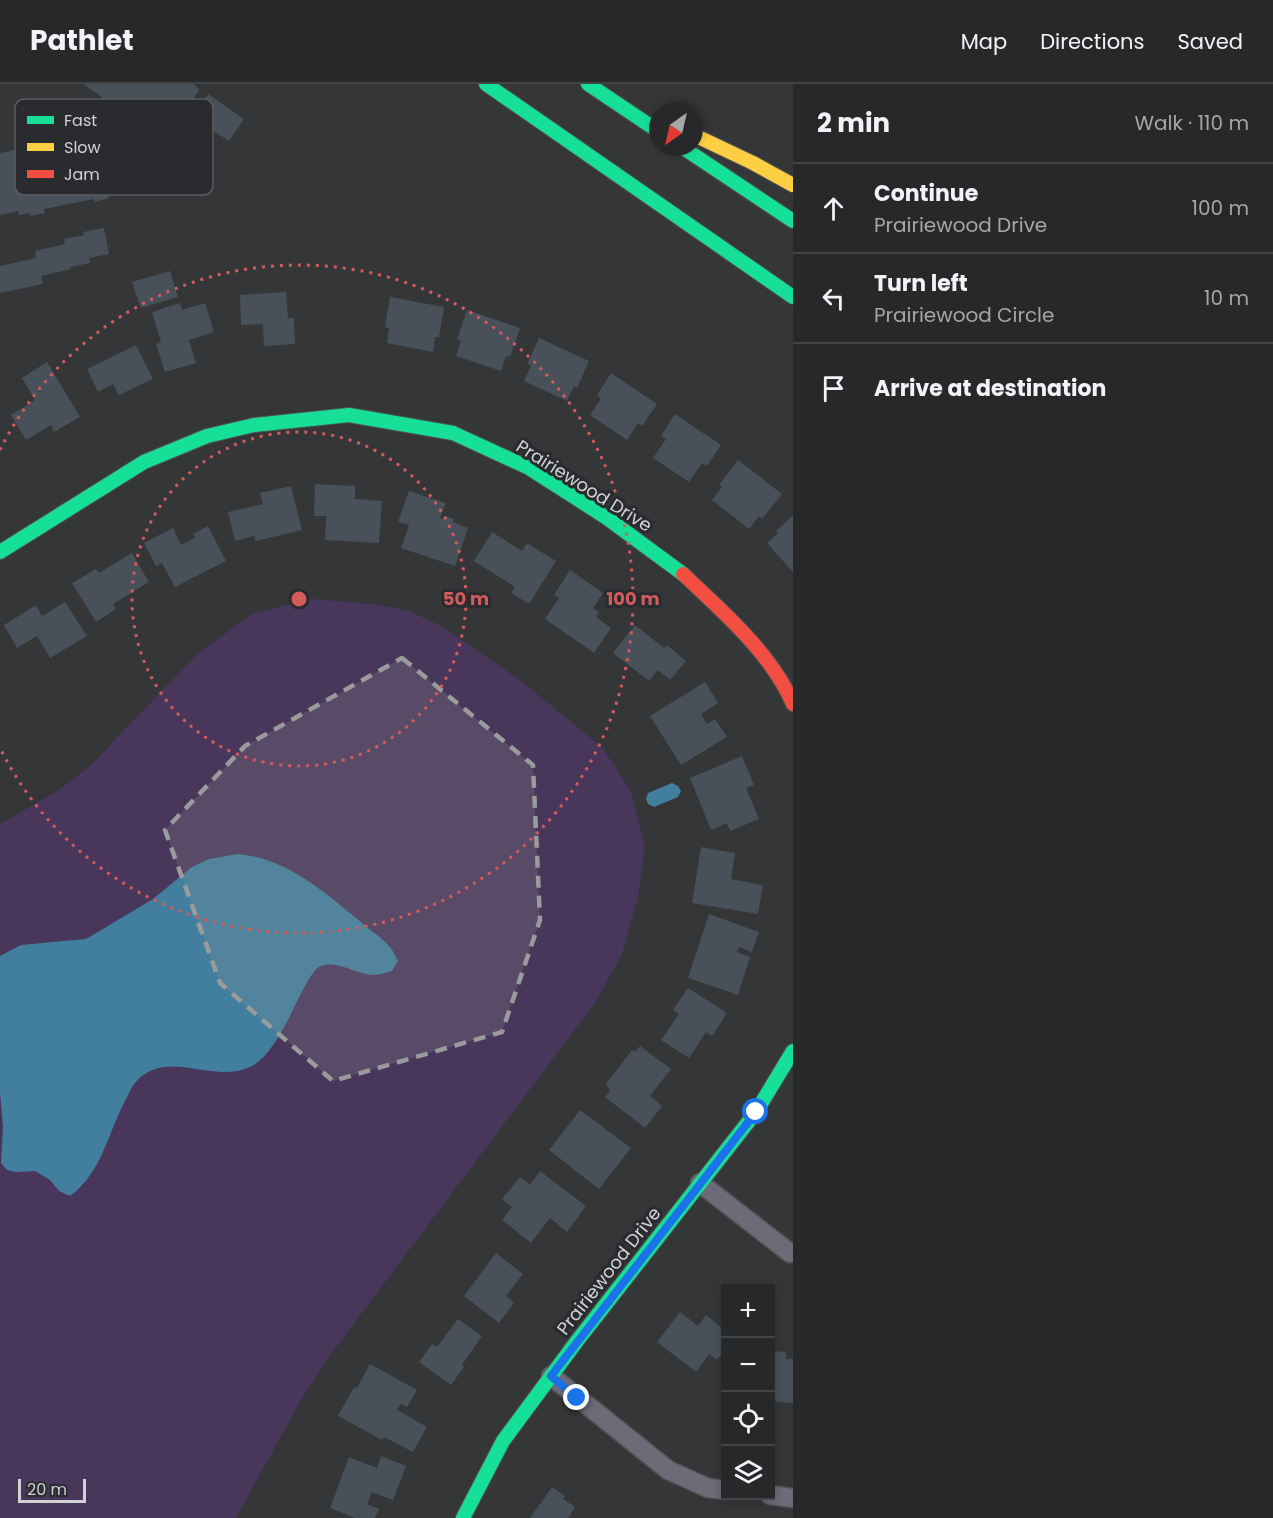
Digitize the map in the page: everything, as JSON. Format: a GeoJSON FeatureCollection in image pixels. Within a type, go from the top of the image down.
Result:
{"type":"FeatureCollection","features":[{"type":"Feature","properties":{"kind":"main road"},"geometry":{"type":"LineString","coordinates":[[486,84],[793,297]]}},
{"type":"Feature","properties":{"kind":"main road"},"geometry":{"type":"LineString","coordinates":[[592,87],[649,115]]}},
{"type":"Feature","properties":{"kind":"main road"},"geometry":{"type":"LineString","coordinates":[[592,87],[649,125]]}},
{"type":"Feature","properties":{"kind":"main road"},"geometry":{"type":"LineString","coordinates":[[703,139],[793,185]]}},
{"type":"Feature","properties":{"kind":"main road"},"geometry":{"type":"LineString","coordinates":[[696,156],[793,221]]}},
{"type":"Feature","properties":{"kind":"main road","name":"Prairiewood Drive"},"geometry":{"type":"LineString","coordinates":[[0,552],[144,462],[207,436],[254,425],[318,417],[349,416],[453,433],[529,468],[607,518],[675,567],[743,631],[787,690],[793,704]]}},
{"type":"Feature","properties":{"kind":"main road","name":"Prairiewood Drive"},"geometry":{"type":"LineString","coordinates":[[463,1518],[503,1441],[756,1112],[793,1051]]}},
{"type":"Feature","properties":{"kind":"street"},"geometry":{"type":"LineString","coordinates":[[700,1183],[790,1253]]}},
{"type":"Feature","properties":{"kind":"street"},"geometry":{"type":"LineString","coordinates":[[551,1376],[668,1470],[708,1488],[721,1489]]}},
{"type":"Feature","properties":{"kind":"street"},"geometry":{"type":"LineString","coordinates":[[775,1496],[793,1498]]}},
{"type":"Feature","properties":{"kind":"highlighted area"},"geometry":{"type":"Polygon","coordinates":[[[402,658],[533,765],[540,920],[502,1032],[333,1081],[220,983],[165,830],[245,746],[402,658]]]}},
{"type":"Feature","properties":{"kind":"shaded area"},"geometry":{"type":"Polygon","coordinates":[[[314,599],[381,605],[410,611],[443,627],[520,680],[602,747],[631,791],[645,847],[638,897],[622,954],[597,1000],[328,1358],[301,1400],[236,1518],[0,1518],[0,824],[56,792],[90,766],[198,653],[254,613],[314,599]]]}},
{"type":"Feature","properties":{"kind":"water"},"geometry":{"type":"Polygon","coordinates":[[[672,783],[681,791],[678,797],[654,807],[648,804],[646,799],[648,793],[672,783]]]}},
{"type":"Feature","properties":{"kind":"water"},"geometry":{"type":"Polygon","coordinates":[[[237,854],[274,863],[307,880],[323,892],[389,946],[398,961],[392,971],[374,975],[341,966],[321,966],[307,982],[274,1044],[252,1066],[237,1071],[222,1072],[175,1067],[147,1072],[131,1089],[90,1176],[70,1196],[59,1191],[50,1180],[35,1171],[7,1170],[1,1163],[3,1127],[0,1092],[0,956],[21,945],[86,939],[153,899],[192,867],[209,859],[237,854]]]}},
{"type":"Feature","properties":{"kind":"building"},"geometry":{"type":"Polygon","coordinates":[[[83,84],[194,84],[199,90],[193,99],[101,99],[102,97],[83,84]]]}},
{"type":"Feature","properties":{"kind":"building"},"geometry":{"type":"Polygon","coordinates":[[[208,94],[244,119],[229,141],[213,131],[213,99],[205,99],[208,94]]]}},
{"type":"Feature","properties":{"kind":"building"},"geometry":{"type":"Polygon","coordinates":[[[15,150],[15,195],[108,195],[109,198],[44,209],[45,213],[30,216],[30,213],[19,215],[18,211],[0,215],[0,153],[15,150]]]}},
{"type":"Feature","properties":{"kind":"building"},"geometry":{"type":"Polygon","coordinates":[[[104,228],[109,254],[89,258],[90,263],[41,276],[43,284],[0,293],[0,266],[36,258],[35,251],[65,244],[64,239],[84,235],[83,232],[104,228]]]}},
{"type":"Feature","properties":{"kind":"building"},"geometry":{"type":"Polygon","coordinates":[[[170,271],[178,297],[141,308],[132,282],[170,271]]]}},
{"type":"Feature","properties":{"kind":"building"},"geometry":{"type":"Polygon","coordinates":[[[286,292],[288,318],[294,318],[295,344],[264,346],[263,324],[241,325],[240,295],[286,292]]]}},
{"type":"Feature","properties":{"kind":"building"},"geometry":{"type":"Polygon","coordinates":[[[390,297],[444,307],[439,337],[435,337],[433,352],[387,343],[389,328],[385,327],[390,297]]]}},
{"type":"Feature","properties":{"kind":"building"},"geometry":{"type":"Polygon","coordinates":[[[180,303],[182,310],[205,303],[214,332],[189,340],[196,363],[165,372],[156,344],[161,342],[152,312],[180,303]]]}},
{"type":"Feature","properties":{"kind":"building"},"geometry":{"type":"Polygon","coordinates":[[[467,310],[520,328],[510,357],[506,356],[501,371],[456,356],[461,341],[457,339],[467,310]]]}},
{"type":"Feature","properties":{"kind":"building"},"geometry":{"type":"Polygon","coordinates":[[[539,338],[589,361],[577,388],[574,386],[567,401],[524,381],[531,366],[527,364],[539,338]]]}},
{"type":"Feature","properties":{"kind":"building"},"geometry":{"type":"Polygon","coordinates":[[[136,345],[153,379],[119,395],[113,384],[98,392],[87,369],[136,345]]]}},
{"type":"Feature","properties":{"kind":"building"},"geometry":{"type":"Polygon","coordinates":[[[47,362],[80,417],[54,432],[51,425],[26,440],[11,415],[35,400],[22,378],[47,362]]]}},
{"type":"Feature","properties":{"kind":"building"},"geometry":{"type":"Polygon","coordinates":[[[611,373],[657,404],[642,426],[638,423],[627,440],[590,415],[601,399],[597,395],[611,373]]]}},
{"type":"Feature","properties":{"kind":"building"},"geometry":{"type":"Polygon","coordinates":[[[675,414],[721,445],[707,466],[702,463],[689,482],[653,458],[666,439],[661,436],[675,414]]]}},
{"type":"Feature","properties":{"kind":"building"},"geometry":{"type":"Polygon","coordinates":[[[738,460],[782,494],[762,519],[759,516],[749,529],[712,500],[722,487],[719,485],[738,460]]]}},
{"type":"Feature","properties":{"kind":"building"},"geometry":{"type":"Polygon","coordinates":[[[315,484],[355,486],[355,499],[382,501],[379,543],[325,540],[326,516],[314,516],[315,484]]]}},
{"type":"Feature","properties":{"kind":"building"},"geometry":{"type":"Polygon","coordinates":[[[291,486],[302,530],[256,541],[254,536],[235,541],[228,512],[263,504],[260,493],[291,486]]]}},
{"type":"Feature","properties":{"kind":"building"},"geometry":{"type":"Polygon","coordinates":[[[409,491],[446,503],[440,518],[445,519],[446,516],[454,519],[453,522],[468,528],[455,566],[401,548],[409,525],[398,522],[409,491]]]}},
{"type":"Feature","properties":{"kind":"building"},"geometry":{"type":"Polygon","coordinates":[[[793,515],[793,572],[767,543],[793,515]]]}},
{"type":"Feature","properties":{"kind":"building"},"geometry":{"type":"Polygon","coordinates":[[[208,526],[226,561],[175,587],[162,563],[156,566],[144,543],[173,528],[181,545],[195,538],[193,534],[208,526]]]}},
{"type":"Feature","properties":{"kind":"building"},"geometry":{"type":"Polygon","coordinates":[[[492,532],[522,551],[527,543],[556,561],[529,604],[511,593],[515,587],[474,561],[492,532]]]}},
{"type":"Feature","properties":{"kind":"building"},"geometry":{"type":"Polygon","coordinates":[[[132,553],[149,582],[113,604],[116,609],[96,622],[72,583],[96,569],[99,573],[132,553]]]}},
{"type":"Feature","properties":{"kind":"building"},"geometry":{"type":"Polygon","coordinates":[[[570,570],[603,593],[593,608],[599,612],[596,617],[611,628],[594,653],[545,619],[559,598],[554,595],[570,570]]]}},
{"type":"Feature","properties":{"kind":"building"},"geometry":{"type":"Polygon","coordinates":[[[65,602],[87,636],[50,658],[37,636],[17,648],[4,625],[36,605],[42,616],[65,602]]]}},
{"type":"Feature","properties":{"kind":"building"},"geometry":{"type":"Polygon","coordinates":[[[635,625],[664,648],[667,645],[686,661],[670,680],[658,670],[649,681],[613,653],[635,625]]]}},
{"type":"Feature","properties":{"kind":"building"},"geometry":{"type":"Polygon","coordinates":[[[705,682],[718,703],[701,714],[707,724],[715,719],[727,737],[681,765],[650,716],[705,682]]]}},
{"type":"Feature","properties":{"kind":"building"},"geometry":{"type":"Polygon","coordinates":[[[742,756],[754,785],[746,788],[759,819],[730,831],[727,823],[711,830],[690,778],[742,756]]]}},
{"type":"Feature","properties":{"kind":"building"},"geometry":{"type":"Polygon","coordinates":[[[701,847],[735,853],[731,879],[763,885],[758,914],[692,903],[701,847]]]}},
{"type":"Feature","properties":{"kind":"building"},"geometry":{"type":"Polygon","coordinates":[[[709,914],[759,932],[752,952],[739,947],[737,952],[750,957],[738,995],[688,978],[709,914]]]}},
{"type":"Feature","properties":{"kind":"building"},"geometry":{"type":"Polygon","coordinates":[[[688,988],[727,1013],[712,1036],[706,1032],[689,1058],[661,1040],[679,1014],[673,1010],[688,988]]]}},
{"type":"Feature","properties":{"kind":"building"},"geometry":{"type":"Polygon","coordinates":[[[640,1046],[671,1069],[650,1096],[662,1106],[645,1128],[605,1097],[610,1091],[606,1084],[632,1050],[635,1052],[640,1046]]]}},
{"type":"Feature","properties":{"kind":"building"},"geometry":{"type":"Polygon","coordinates":[[[580,1110],[631,1148],[599,1189],[549,1150],[580,1110]]]}},
{"type":"Feature","properties":{"kind":"building"},"geometry":{"type":"Polygon","coordinates":[[[540,1171],[586,1206],[567,1232],[550,1218],[531,1243],[502,1220],[512,1207],[502,1199],[520,1177],[530,1185],[540,1171]]]}},
{"type":"Feature","properties":{"kind":"building"},"geometry":{"type":"Polygon","coordinates":[[[496,1253],[523,1274],[506,1296],[514,1303],[499,1323],[464,1296],[496,1253]]]}},
{"type":"Feature","properties":{"kind":"building"},"geometry":{"type":"Polygon","coordinates":[[[680,1312],[698,1326],[706,1315],[721,1327],[721,1355],[717,1360],[709,1354],[696,1372],[657,1342],[680,1312]]]}},
{"type":"Feature","properties":{"kind":"building"},"geometry":{"type":"Polygon","coordinates":[[[458,1319],[482,1336],[451,1385],[419,1362],[432,1344],[437,1347],[458,1319]]]}},
{"type":"Feature","properties":{"kind":"building"},"geometry":{"type":"Polygon","coordinates":[[[775,1351],[786,1352],[786,1359],[793,1359],[793,1403],[775,1401],[775,1351]]]}},
{"type":"Feature","properties":{"kind":"building"},"geometry":{"type":"Polygon","coordinates":[[[370,1364],[417,1390],[407,1407],[401,1404],[397,1410],[427,1427],[413,1452],[384,1437],[382,1440],[338,1416],[370,1364]]]}},
{"type":"Feature","properties":{"kind":"building"},"geometry":{"type":"Polygon","coordinates":[[[381,1456],[406,1466],[393,1500],[372,1492],[367,1504],[379,1509],[375,1518],[355,1518],[330,1508],[349,1457],[377,1468],[381,1456]]]}},
{"type":"Feature","properties":{"kind":"building"},"geometry":{"type":"Polygon","coordinates":[[[552,1487],[565,1496],[563,1499],[575,1507],[568,1518],[530,1518],[552,1487]]]}},
{"type":"Feature","properties":{"kind":"traffic: fast"},"geometry":{"type":"LineString","coordinates":[[486,84],[793,297]]}},
{"type":"Feature","properties":{"kind":"traffic: fast"},"geometry":{"type":"LineString","coordinates":[[588,84],[649,125]]}},
{"type":"Feature","properties":{"kind":"traffic: fast"},"geometry":{"type":"LineString","coordinates":[[696,156],[793,221]]}},
{"type":"Feature","properties":{"kind":"traffic: fast"},"geometry":{"type":"LineString","coordinates":[[0,552],[144,462],[207,436],[254,425],[349,415],[453,433],[529,468],[607,518],[683,574]]}},
{"type":"Feature","properties":{"kind":"traffic: fast"},"geometry":{"type":"LineString","coordinates":[[463,1518],[503,1441],[577,1341],[756,1112],[793,1051]]}},
{"type":"Feature","properties":{"kind":"traffic: slow"},"geometry":{"type":"LineString","coordinates":[[703,139],[793,185]]}},
{"type":"Feature","properties":{"kind":"traffic: jam"},"geometry":{"type":"LineString","coordinates":[[683,574],[745,634],[772,668],[793,704]]}},
{"type":"Feature","properties":{"kind":"route"},"geometry":{"type":"LineString","coordinates":[[577,1398],[551,1376],[756,1112]]}}]}
